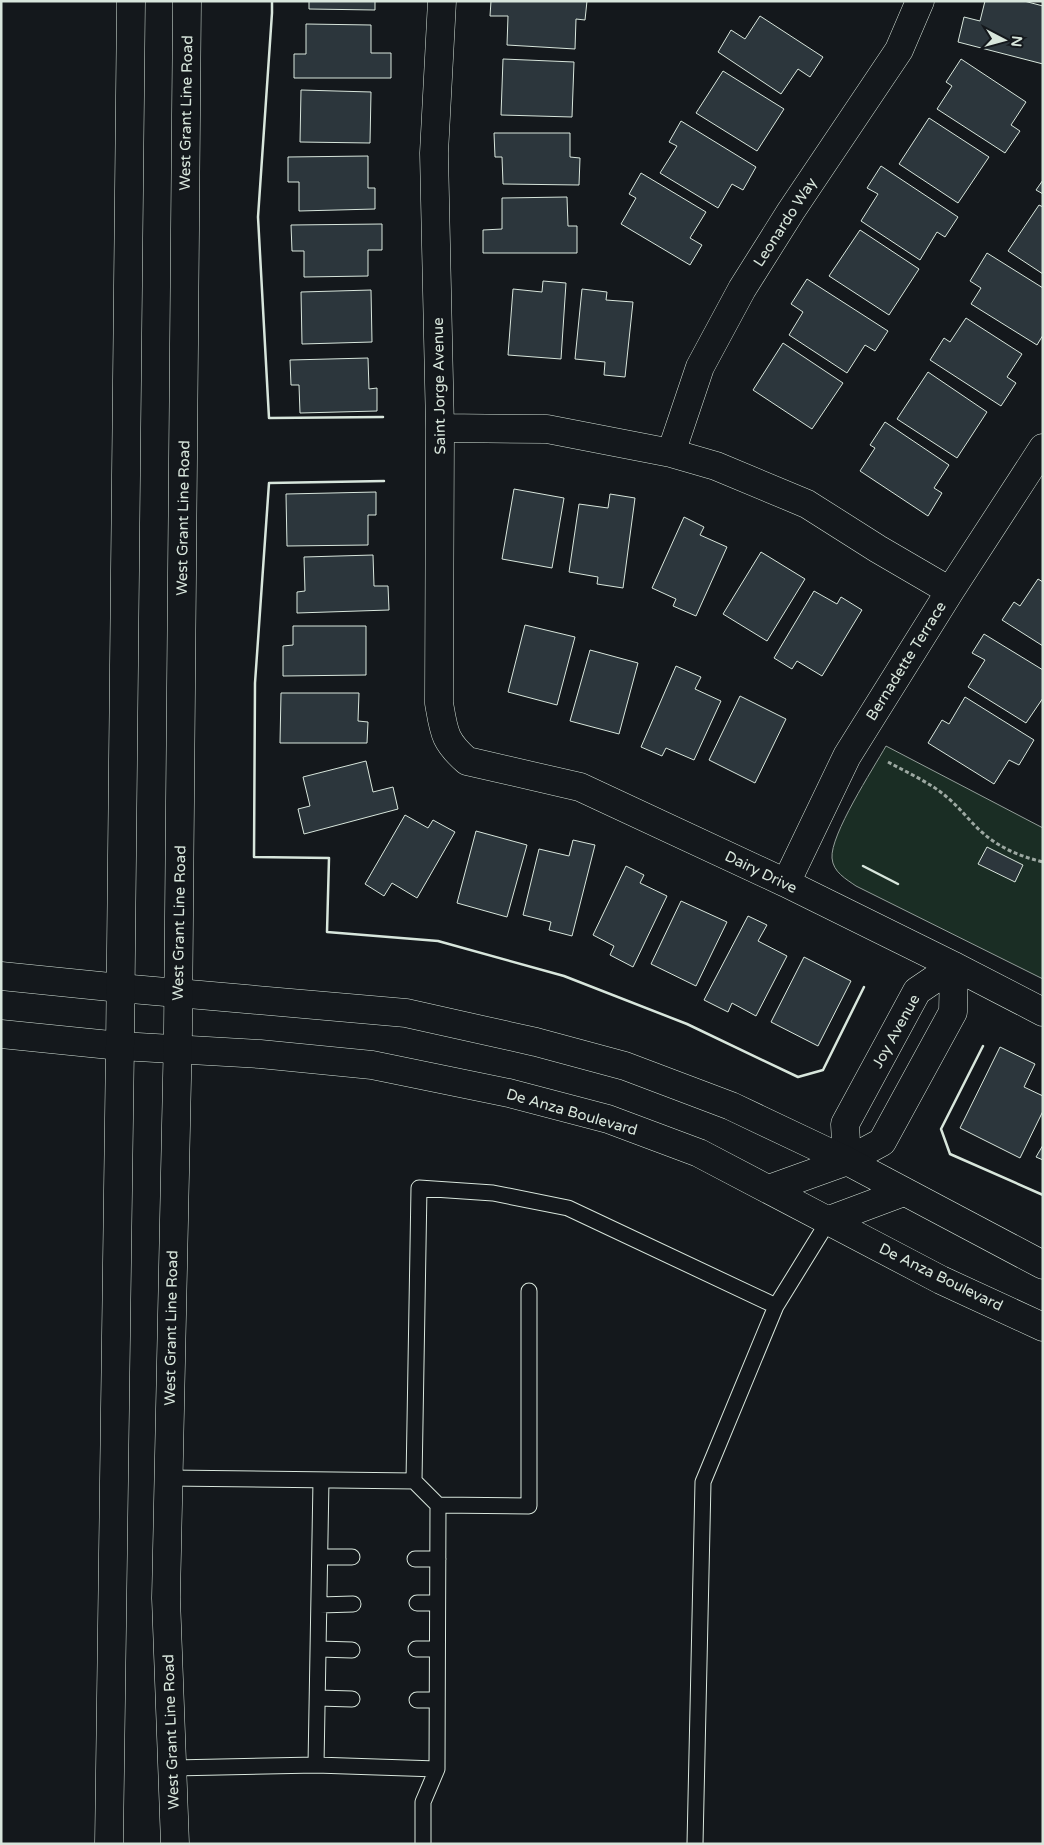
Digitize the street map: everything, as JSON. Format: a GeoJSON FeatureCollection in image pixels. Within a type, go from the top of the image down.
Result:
{"type":"FeatureCollection","features":[{"type":"Feature","properties":{"kind":"street"},"geometry":{"type":"LineString","coordinates":[[109,1844],[131,1]]}},
{"type":"Feature","properties":{"kind":"street","name":"West Grant Line Road"},"geometry":{"type":"LineString","coordinates":[[175,1844],[166,1598],[178,993],[188,1]]}},
{"type":"Feature","properties":{"kind":"street","name":"Saint Jorge Avenue"},"geometry":{"type":"LineString","coordinates":[[442,1],[434,153],[440,428],[439,703],[444,733],[453,749],[467,761]]}},
{"type":"Feature","properties":{"kind":"street","name":"Leonardo Way"},"geometry":{"type":"LineString","coordinates":[[671,453],[700,367],[742,289],[791,211],[899,50],[920,1]]}},
{"type":"Feature","properties":{"kind":"street"},"geometry":{"type":"LineString","coordinates":[[440,428],[547,429],[671,453],[716,466],[807,504],[878,549],[950,591]]}},
{"type":"Feature","properties":{"kind":"street","name":"Bernadette Terrace"},"geometry":{"type":"LineString","coordinates":[[786,883],[847,756],[950,591],[1043,448]]}},
{"type":"Feature","properties":{"kind":"street","name":"Dairy Drive"},"geometry":{"type":"LineString","coordinates":[[467,761],[580,787],[786,883],[1043,1012]]}},
{"type":"Feature","properties":{"kind":"street"},"geometry":{"type":"LineString","coordinates":[[769,1189],[847,1161],[882,1142],[953,1012],[954,966]]}},
{"type":"Feature","properties":{"kind":"street","name":"Joy Avenue"},"geometry":{"type":"LineString","coordinates":[[847,1161],[845,1124],[917,991],[954,966]]}},
{"type":"Feature","properties":{"kind":"street"},"geometry":{"type":"LineString","coordinates":[[1,976],[406,1013],[536,1042],[625,1066],[731,1106],[847,1161],[1043,1265]]}},
{"type":"Feature","properties":{"kind":"street","name":"De Anza Boulevard"},"geometry":{"type":"LineString","coordinates":[[1,1034],[120,1046],[253,1054],[372,1065],[509,1094],[608,1119],[699,1153],[941,1280],[1043,1327]]}},
{"type":"Feature","properties":{"kind":"street"},"geometry":{"type":"LineString","coordinates":[[829,1220],[904,1192]]}},
{"type":"Feature","properties":{"kind":"lane"},"geometry":{"type":"LineString","coordinates":[[414,1482],[419,1188],[493,1193],[568,1208],[776,1306]]}},
{"type":"Feature","properties":{"kind":"lane"},"geometry":{"type":"LineString","coordinates":[[695,1844],[703,1482],[776,1306],[829,1220]]}},
{"type":"Feature","properties":{"kind":"lane"},"geometry":{"type":"LineString","coordinates":[[168,1478],[414,1482],[438,1505],[529,1506],[529,1291]]}},
{"type":"Feature","properties":{"kind":"lane"},"geometry":{"type":"LineString","coordinates":[[316,1765],[321,1480]]}},
{"type":"Feature","properties":{"kind":"lane"},"geometry":{"type":"LineString","coordinates":[[423,1844],[423,1802],[437,1768],[438,1505]]}},
{"type":"Feature","properties":{"kind":"lane"},"geometry":{"type":"LineString","coordinates":[[320,1557],[352,1558]]}},
{"type":"Feature","properties":{"kind":"lane"},"geometry":{"type":"LineString","coordinates":[[415,1559],[438,1559]]}},
{"type":"Feature","properties":{"kind":"lane"},"geometry":{"type":"LineString","coordinates":[[417,1603],[438,1603]]}},
{"type":"Feature","properties":{"kind":"lane"},"geometry":{"type":"LineString","coordinates":[[320,1605],[353,1604]]}},
{"type":"Feature","properties":{"kind":"lane"},"geometry":{"type":"LineString","coordinates":[[416,1649],[438,1649]]}},
{"type":"Feature","properties":{"kind":"lane"},"geometry":{"type":"LineString","coordinates":[[319,1650],[352,1650]]}},
{"type":"Feature","properties":{"kind":"lane"},"geometry":{"type":"LineString","coordinates":[[318,1698],[352,1699]]}},
{"type":"Feature","properties":{"kind":"lane"},"geometry":{"type":"LineString","coordinates":[[417,1700],[437,1700]]}},
{"type":"Feature","properties":{"kind":"lane"},"geometry":{"type":"LineString","coordinates":[[173,1768],[316,1765],[437,1768]]}},
{"type":"Feature","properties":{"kind":"path"},"geometry":{"type":"LineString","coordinates":[[888,762],[948,797],[985,835],[1005,848],[1029,859],[1043,862]]}},
{"type":"Feature","properties":{"kind":"green space"},"geometry":{"type":"Polygon","coordinates":[[[886,746],[1043,828],[1043,979],[856,886],[841,875],[835,867],[832,858],[838,834],[853,802],[886,746]]]}},
{"type":"Feature","properties":{"kind":"building"},"geometry":{"type":"Polygon","coordinates":[[[309,1],[375,1],[375,10],[309,9],[309,1]]]}},
{"type":"Feature","properties":{"kind":"building"},"geometry":{"type":"Polygon","coordinates":[[[491,1],[587,1],[585,20],[576,19],[575,49],[507,45],[508,16],[490,16],[491,1]]]}},
{"type":"Feature","properties":{"kind":"building"},"geometry":{"type":"Polygon","coordinates":[[[985,1],[1024,1],[1043,6],[1043,64],[958,42],[964,17],[980,21],[985,1]]]}},
{"type":"Feature","properties":{"kind":"building"},"geometry":{"type":"Polygon","coordinates":[[[760,16],[823,57],[810,77],[798,69],[781,94],[718,52],[731,30],[745,39],[760,16]]]}},
{"type":"Feature","properties":{"kind":"building"},"geometry":{"type":"Polygon","coordinates":[[[306,24],[371,25],[371,53],[391,53],[391,78],[294,78],[294,54],[306,54],[306,24]]]}},
{"type":"Feature","properties":{"kind":"building"},"geometry":{"type":"Polygon","coordinates":[[[503,59],[574,62],[572,117],[501,115],[503,59]]]}},
{"type":"Feature","properties":{"kind":"building"},"geometry":{"type":"Polygon","coordinates":[[[961,59],[1026,102],[1011,125],[1020,131],[1005,153],[937,109],[952,86],[946,82],[961,59]]]}},
{"type":"Feature","properties":{"kind":"building"},"geometry":{"type":"Polygon","coordinates":[[[723,71],[784,109],[757,151],[696,113],[723,71]]]}},
{"type":"Feature","properties":{"kind":"building"},"geometry":{"type":"Polygon","coordinates":[[[301,90],[371,92],[370,143],[300,142],[301,90]]]}},
{"type":"Feature","properties":{"kind":"building"},"geometry":{"type":"Polygon","coordinates":[[[929,118],[989,157],[958,203],[899,164],[929,118]]]}},
{"type":"Feature","properties":{"kind":"building"},"geometry":{"type":"Polygon","coordinates":[[[681,121],[756,167],[743,190],[732,184],[718,208],[660,173],[677,146],[669,142],[681,121]]]}},
{"type":"Feature","properties":{"kind":"building"},"geometry":{"type":"Polygon","coordinates":[[[494,133],[570,133],[570,157],[580,158],[579,185],[503,184],[502,157],[495,157],[494,133]]]}},
{"type":"Feature","properties":{"kind":"building"},"geometry":{"type":"Polygon","coordinates":[[[368,156],[368,188],[375,188],[375,209],[299,211],[299,182],[288,182],[288,157],[368,156]]]}},
{"type":"Feature","properties":{"kind":"building"},"geometry":{"type":"Polygon","coordinates":[[[881,166],[958,217],[945,237],[937,232],[920,260],[861,221],[878,194],[867,188],[881,166]]]}},
{"type":"Feature","properties":{"kind":"building"},"geometry":{"type":"Polygon","coordinates":[[[641,173],[706,212],[690,238],[702,245],[690,265],[621,224],[636,198],[629,194],[641,173]]]}},
{"type":"Feature","properties":{"kind":"building"},"geometry":{"type":"Polygon","coordinates":[[[1043,180],[1043,194],[1036,190],[1043,180]]]}},
{"type":"Feature","properties":{"kind":"building"},"geometry":{"type":"Polygon","coordinates":[[[567,197],[568,226],[577,226],[577,253],[483,253],[483,230],[502,229],[502,198],[567,197]]]}},
{"type":"Feature","properties":{"kind":"building"},"geometry":{"type":"Polygon","coordinates":[[[1039,205],[1043,207],[1043,274],[1008,251],[1039,205]]]}},
{"type":"Feature","properties":{"kind":"building"},"geometry":{"type":"Polygon","coordinates":[[[382,224],[382,250],[368,250],[368,276],[304,277],[304,251],[292,251],[291,225],[382,224]]]}},
{"type":"Feature","properties":{"kind":"building"},"geometry":{"type":"Polygon","coordinates":[[[860,230],[919,269],[889,315],[829,276],[860,230]]]}},
{"type":"Feature","properties":{"kind":"building"},"geometry":{"type":"Polygon","coordinates":[[[987,253],[1043,288],[1043,335],[1037,345],[971,304],[981,288],[970,281],[987,253]]]}},
{"type":"Feature","properties":{"kind":"building"},"geometry":{"type":"Polygon","coordinates":[[[807,279],[888,331],[875,351],[865,345],[847,373],[789,335],[803,312],[791,304],[807,279]]]}},
{"type":"Feature","properties":{"kind":"building"},"geometry":{"type":"Polygon","coordinates":[[[543,281],[566,283],[561,359],[508,355],[513,289],[542,292],[543,281]]]}},
{"type":"Feature","properties":{"kind":"building"},"geometry":{"type":"Polygon","coordinates":[[[582,289],[607,292],[606,300],[633,302],[625,377],[604,375],[605,362],[575,359],[582,289]]]}},
{"type":"Feature","properties":{"kind":"building"},"geometry":{"type":"Polygon","coordinates":[[[371,290],[372,342],[302,344],[301,292],[371,290]]]}},
{"type":"Feature","properties":{"kind":"building"},"geometry":{"type":"Polygon","coordinates":[[[966,318],[1022,354],[1007,377],[1016,383],[1001,406],[930,360],[944,338],[950,342],[966,318]]]}},
{"type":"Feature","properties":{"kind":"building"},"geometry":{"type":"Polygon","coordinates":[[[783,343],[843,383],[812,429],[753,390],[783,343]]]}},
{"type":"Feature","properties":{"kind":"building"},"geometry":{"type":"Polygon","coordinates":[[[368,358],[369,389],[377,388],[377,411],[300,413],[299,385],[291,385],[290,360],[368,358]]]}},
{"type":"Feature","properties":{"kind":"building"},"geometry":{"type":"Polygon","coordinates":[[[928,372],[987,412],[957,458],[897,419],[928,372]]]}},
{"type":"Feature","properties":{"kind":"building"},"geometry":{"type":"Polygon","coordinates":[[[885,422],[949,465],[934,488],[942,493],[928,516],[860,471],[875,448],[870,445],[885,422]]]}},
{"type":"Feature","properties":{"kind":"building"},"geometry":{"type":"Polygon","coordinates":[[[514,489],[564,498],[552,568],[502,559],[514,489]]]}},
{"type":"Feature","properties":{"kind":"building"},"geometry":{"type":"Polygon","coordinates":[[[376,492],[376,515],[368,515],[368,545],[287,546],[286,494],[376,492]]]}},
{"type":"Feature","properties":{"kind":"building"},"geometry":{"type":"Polygon","coordinates":[[[610,494],[635,498],[623,588],[597,584],[598,577],[569,572],[579,504],[608,508],[610,494]]]}},
{"type":"Feature","properties":{"kind":"building"},"geometry":{"type":"Polygon","coordinates":[[[684,517],[704,527],[700,535],[727,547],[696,616],[673,606],[676,599],[652,588],[684,517]]]}},
{"type":"Feature","properties":{"kind":"building"},"geometry":{"type":"Polygon","coordinates":[[[761,552],[805,579],[767,641],[723,614],[761,552]]]}},
{"type":"Feature","properties":{"kind":"building"},"geometry":{"type":"Polygon","coordinates":[[[373,555],[374,586],[388,586],[389,610],[297,613],[297,592],[305,591],[304,557],[373,555]]]}},
{"type":"Feature","properties":{"kind":"building"},"geometry":{"type":"Polygon","coordinates":[[[1038,579],[1043,582],[1043,646],[1002,620],[1014,602],[1020,606],[1038,579]]]}},
{"type":"Feature","properties":{"kind":"building"},"geometry":{"type":"Polygon","coordinates":[[[814,591],[837,604],[841,597],[862,610],[822,676],[797,661],[792,669],[774,658],[814,591]]]}},
{"type":"Feature","properties":{"kind":"building"},"geometry":{"type":"Polygon","coordinates":[[[525,625],[575,637],[557,705],[508,692],[525,625]]]}},
{"type":"Feature","properties":{"kind":"building"},"geometry":{"type":"Polygon","coordinates":[[[293,626],[366,626],[366,675],[283,676],[283,646],[293,645],[293,626]]]}},
{"type":"Feature","properties":{"kind":"building"},"geometry":{"type":"Polygon","coordinates":[[[984,634],[1043,670],[1043,698],[1026,723],[968,687],[985,660],[972,653],[984,634]]]}},
{"type":"Feature","properties":{"kind":"building"},"geometry":{"type":"Polygon","coordinates":[[[590,650],[638,663],[619,734],[570,721],[590,650]]]}},
{"type":"Feature","properties":{"kind":"building"},"geometry":{"type":"Polygon","coordinates":[[[676,666],[701,677],[695,689],[721,701],[694,760],[666,748],[662,756],[641,747],[676,666]]]}},
{"type":"Feature","properties":{"kind":"building"},"geometry":{"type":"Polygon","coordinates":[[[281,693],[359,693],[358,721],[368,722],[367,743],[280,743],[281,693]]]}},
{"type":"Feature","properties":{"kind":"building"},"geometry":{"type":"Polygon","coordinates":[[[740,696],[786,719],[755,783],[709,760],[740,696]]]}},
{"type":"Feature","properties":{"kind":"building"},"geometry":{"type":"Polygon","coordinates":[[[965,697],[1034,740],[1019,765],[1009,760],[994,784],[928,743],[942,720],[949,724],[965,697]]]}},
{"type":"Feature","properties":{"kind":"building"},"geometry":{"type":"Polygon","coordinates":[[[366,761],[373,792],[393,787],[398,809],[304,834],[298,809],[310,806],[303,777],[366,761]]]}},
{"type":"Feature","properties":{"kind":"building"},"geometry":{"type":"Polygon","coordinates":[[[405,815],[428,828],[433,820],[455,832],[417,898],[392,883],[384,896],[365,884],[405,815]]]}},
{"type":"Feature","properties":{"kind":"building"},"geometry":{"type":"Polygon","coordinates":[[[476,831],[527,845],[507,917],[457,903],[476,831]]]}},
{"type":"Feature","properties":{"kind":"building"},"geometry":{"type":"Polygon","coordinates":[[[573,840],[595,845],[572,936],[549,930],[551,922],[523,915],[539,849],[569,856],[573,840]]]}},
{"type":"Feature","properties":{"kind":"building"},"geometry":{"type":"Polygon","coordinates":[[[987,847],[1023,865],[1015,882],[978,864],[987,847]]]}},
{"type":"Feature","properties":{"kind":"building"},"geometry":{"type":"Polygon","coordinates":[[[626,866],[644,875],[640,883],[667,896],[633,967],[610,955],[614,946],[593,935],[626,866]]]}},
{"type":"Feature","properties":{"kind":"building"},"geometry":{"type":"Polygon","coordinates":[[[681,901],[727,922],[696,986],[651,964],[681,901]]]}},
{"type":"Feature","properties":{"kind":"building"},"geometry":{"type":"Polygon","coordinates":[[[748,916],[767,925],[758,941],[787,956],[756,1016],[732,1003],[728,1012],[704,1000],[748,916]]]}},
{"type":"Feature","properties":{"kind":"building"},"geometry":{"type":"Polygon","coordinates":[[[804,957],[851,981],[818,1046],[771,1022],[804,957]]]}},
{"type":"Feature","properties":{"kind":"building"},"geometry":{"type":"Polygon","coordinates":[[[1000,1047],[1035,1064],[1024,1087],[1043,1096],[1043,1111],[1020,1158],[960,1128],[1000,1047]]]}},
{"type":"Feature","properties":{"kind":"building"},"geometry":{"type":"Polygon","coordinates":[[[1043,1145],[1043,1160],[1036,1157],[1043,1145]]]}},
{"type":"Feature","properties":{"kind":"wall"},"geometry":{"type":"LineString","coordinates":[[272,1],[258,217],[269,418],[383,417]]}},
{"type":"Feature","properties":{"kind":"wall"},"geometry":{"type":"LineString","coordinates":[[384,481],[269,483],[255,683],[254,857],[329,858],[327,932],[438,941],[564,976],[687,1024],[798,1077],[823,1070],[864,987]]}},
{"type":"Feature","properties":{"kind":"wall"},"geometry":{"type":"LineString","coordinates":[[863,866],[898,884]]}},
{"type":"Feature","properties":{"kind":"wall"},"geometry":{"type":"LineString","coordinates":[[983,1046],[941,1129],[950,1154],[1043,1195]]}}]}
